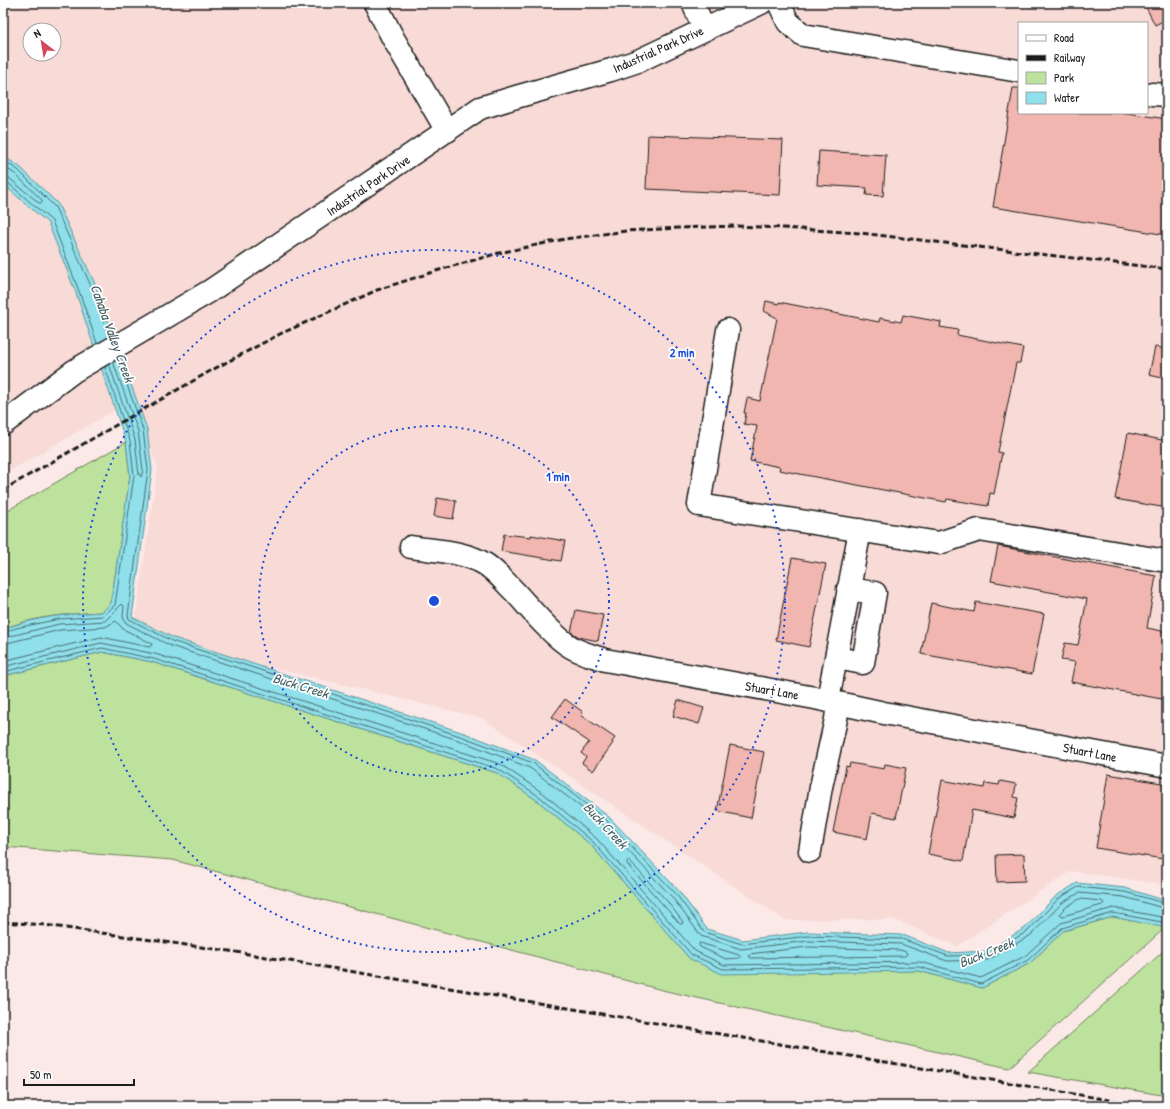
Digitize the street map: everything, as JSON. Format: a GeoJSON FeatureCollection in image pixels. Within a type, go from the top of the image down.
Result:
{"type":"FeatureCollection","features":[{"type":"Feature","properties":{"kind":"street"},"geometry":{"type":"LineString","coordinates":[[375,3],[393,38],[447,131]]}},
{"type":"Feature","properties":{"kind":"street"},"geometry":{"type":"LineString","coordinates":[[692,3],[704,29]]}},
{"type":"Feature","properties":{"kind":"street","name":"Industrial Park Drive"},"geometry":{"type":"LineString","coordinates":[[3,424],[74,371],[210,291],[480,108],[638,61],[761,3]]}},
{"type":"Feature","properties":{"kind":"street"},"geometry":{"type":"LineString","coordinates":[[779,3],[788,22],[802,35],[1018,72]]}},
{"type":"Feature","properties":{"kind":"street"},"geometry":{"type":"LineString","coordinates":[[728,330],[699,504],[939,543],[979,530],[1167,561]]}},
{"type":"Feature","properties":{"kind":"street"},"geometry":{"type":"LineString","coordinates":[[810,851],[821,787],[836,719],[833,702],[837,658],[863,663],[875,593],[848,589],[860,530]]}},
{"type":"Feature","properties":{"kind":"street","name":"Stuart Lane"},"geometry":{"type":"LineString","coordinates":[[411,547],[454,553],[471,557],[486,564],[556,635],[570,646],[605,660],[1167,766]]}},
{"type":"Feature","properties":{"kind":"shaded area"},"geometry":{"type":"Polygon","coordinates":[[[3,3],[1167,3],[1167,885],[1071,871],[957,946],[893,919],[785,920],[482,718],[133,634],[158,467],[132,400],[3,475],[3,3]]]}},
{"type":"Feature","properties":{"kind":"green space"},"geometry":{"type":"Polygon","coordinates":[[[126,442],[130,476],[111,603],[102,612],[39,618],[3,629],[3,513],[126,442]]]}},
{"type":"Feature","properties":{"kind":"green space"},"geometry":{"type":"Polygon","coordinates":[[[102,652],[152,662],[497,773],[538,801],[591,845],[690,959],[847,971],[919,971],[982,988],[1030,963],[1063,931],[1113,917],[1166,927],[1009,1068],[662,990],[173,860],[3,847],[3,676],[102,652]]]}},
{"type":"Feature","properties":{"kind":"green space"},"geometry":{"type":"Polygon","coordinates":[[[1167,948],[1167,1096],[1028,1072],[1167,948]]]}},
{"type":"Feature","properties":{"kind":"water","name":"Buck Creek"},"geometry":{"type":"Polygon","coordinates":[[[3,156],[20,167],[58,204],[95,284],[147,429],[152,470],[132,617],[174,638],[467,734],[535,760],[609,817],[679,891],[707,929],[743,940],[807,932],[903,935],[949,953],[987,951],[1025,928],[1056,896],[1077,883],[1125,888],[1167,901],[1167,928],[1113,917],[1063,931],[1030,963],[982,988],[919,971],[722,974],[690,959],[591,845],[538,801],[497,773],[152,662],[102,652],[3,676],[3,629],[52,617],[102,612],[111,603],[130,476],[126,442],[76,293],[48,223],[3,184],[3,156]]]}},
{"type":"Feature","properties":{"kind":"building"},"geometry":{"type":"Polygon","coordinates":[[[1144,3],[1167,3],[1167,19],[1155,25],[1144,3]]]}},
{"type":"Feature","properties":{"kind":"building"},"geometry":{"type":"Polygon","coordinates":[[[1013,88],[1018,88],[1018,114],[1134,114],[1167,119],[1167,235],[993,207],[1013,88]]]}},
{"type":"Feature","properties":{"kind":"building"},"geometry":{"type":"Polygon","coordinates":[[[648,135],[783,140],[780,195],[646,189],[648,135]]]}},
{"type":"Feature","properties":{"kind":"building"},"geometry":{"type":"Polygon","coordinates":[[[819,151],[886,155],[883,196],[866,195],[867,188],[817,185],[819,151]]]}},
{"type":"Feature","properties":{"kind":"building"},"geometry":{"type":"Polygon","coordinates":[[[766,301],[779,304],[779,302],[879,322],[880,318],[901,322],[903,315],[941,322],[940,327],[958,330],[957,335],[1023,348],[1020,363],[1016,363],[998,452],[1002,453],[994,494],[990,493],[988,506],[947,499],[946,502],[779,470],[780,467],[750,461],[757,426],[744,424],[746,413],[744,413],[747,398],[760,401],[777,318],[764,311],[766,301]]]}},
{"type":"Feature","properties":{"kind":"building"},"geometry":{"type":"Polygon","coordinates":[[[1155,347],[1167,349],[1167,379],[1149,375],[1155,347]]]}},
{"type":"Feature","properties":{"kind":"building"},"geometry":{"type":"Polygon","coordinates":[[[1128,433],[1167,441],[1167,508],[1115,499],[1128,433]]]}},
{"type":"Feature","properties":{"kind":"building"},"geometry":{"type":"Polygon","coordinates":[[[437,498],[456,501],[453,519],[434,516],[437,498]]]}},
{"type":"Feature","properties":{"kind":"building"},"geometry":{"type":"Polygon","coordinates":[[[504,534],[531,537],[531,535],[565,541],[561,561],[501,551],[504,534]]]}},
{"type":"Feature","properties":{"kind":"building"},"geometry":{"type":"Polygon","coordinates":[[[998,546],[1156,576],[1147,628],[1167,632],[1167,700],[1071,682],[1075,662],[1061,660],[1065,643],[1078,645],[1087,599],[991,581],[998,546]]]}},
{"type":"Feature","properties":{"kind":"building"},"geometry":{"type":"Polygon","coordinates":[[[792,558],[826,564],[809,647],[776,640],[792,558]]]}},
{"type":"Feature","properties":{"kind":"building"},"geometry":{"type":"Polygon","coordinates":[[[976,602],[1044,614],[1032,674],[921,654],[931,603],[974,612],[976,602]]]}},
{"type":"Feature","properties":{"kind":"building"},"geometry":{"type":"Polygon","coordinates":[[[576,610],[603,615],[598,641],[579,637],[571,632],[576,610]]]}},
{"type":"Feature","properties":{"kind":"building"},"geometry":{"type":"Polygon","coordinates":[[[565,699],[583,712],[581,715],[615,738],[593,771],[582,763],[586,757],[581,753],[589,742],[552,717],[565,699]]]}},
{"type":"Feature","properties":{"kind":"building"},"geometry":{"type":"Polygon","coordinates":[[[678,700],[704,708],[699,724],[673,716],[678,700]]]}},
{"type":"Feature","properties":{"kind":"building"},"geometry":{"type":"Polygon","coordinates":[[[730,745],[764,752],[751,818],[717,811],[730,745]]]}},
{"type":"Feature","properties":{"kind":"building"},"geometry":{"type":"Polygon","coordinates":[[[850,763],[884,769],[885,764],[906,768],[896,818],[872,813],[867,839],[833,832],[846,766],[849,767],[850,763]]]}},
{"type":"Feature","properties":{"kind":"building"},"geometry":{"type":"Polygon","coordinates":[[[1108,774],[1167,784],[1167,855],[1164,854],[1163,859],[1096,848],[1108,774]]]}},
{"type":"Feature","properties":{"kind":"building"},"geometry":{"type":"Polygon","coordinates":[[[942,780],[984,788],[985,783],[999,785],[1000,781],[1016,784],[1014,797],[1018,798],[1014,818],[972,810],[963,861],[928,854],[942,780]]]}},
{"type":"Feature","properties":{"kind":"building"},"geometry":{"type":"Polygon","coordinates":[[[1024,854],[1025,881],[997,882],[996,855],[1024,854]]]}},
{"type":"Feature","properties":{"kind":"railway"},"geometry":{"type":"LineString","coordinates":[[3,490],[212,370],[280,334],[377,290],[499,253],[565,239],[626,231],[678,228],[737,226],[783,228],[860,233],[1167,269]]}},
{"type":"Feature","properties":{"kind":"railway"},"geometry":{"type":"LineString","coordinates":[[3,922],[45,925],[243,953],[1145,1106]]}},
{"type":"Feature","properties":{"kind":"water label","name":"Cahaba Valley Creek"},"geometry":{"type":"Point","coordinates":[113,333]}}]}
